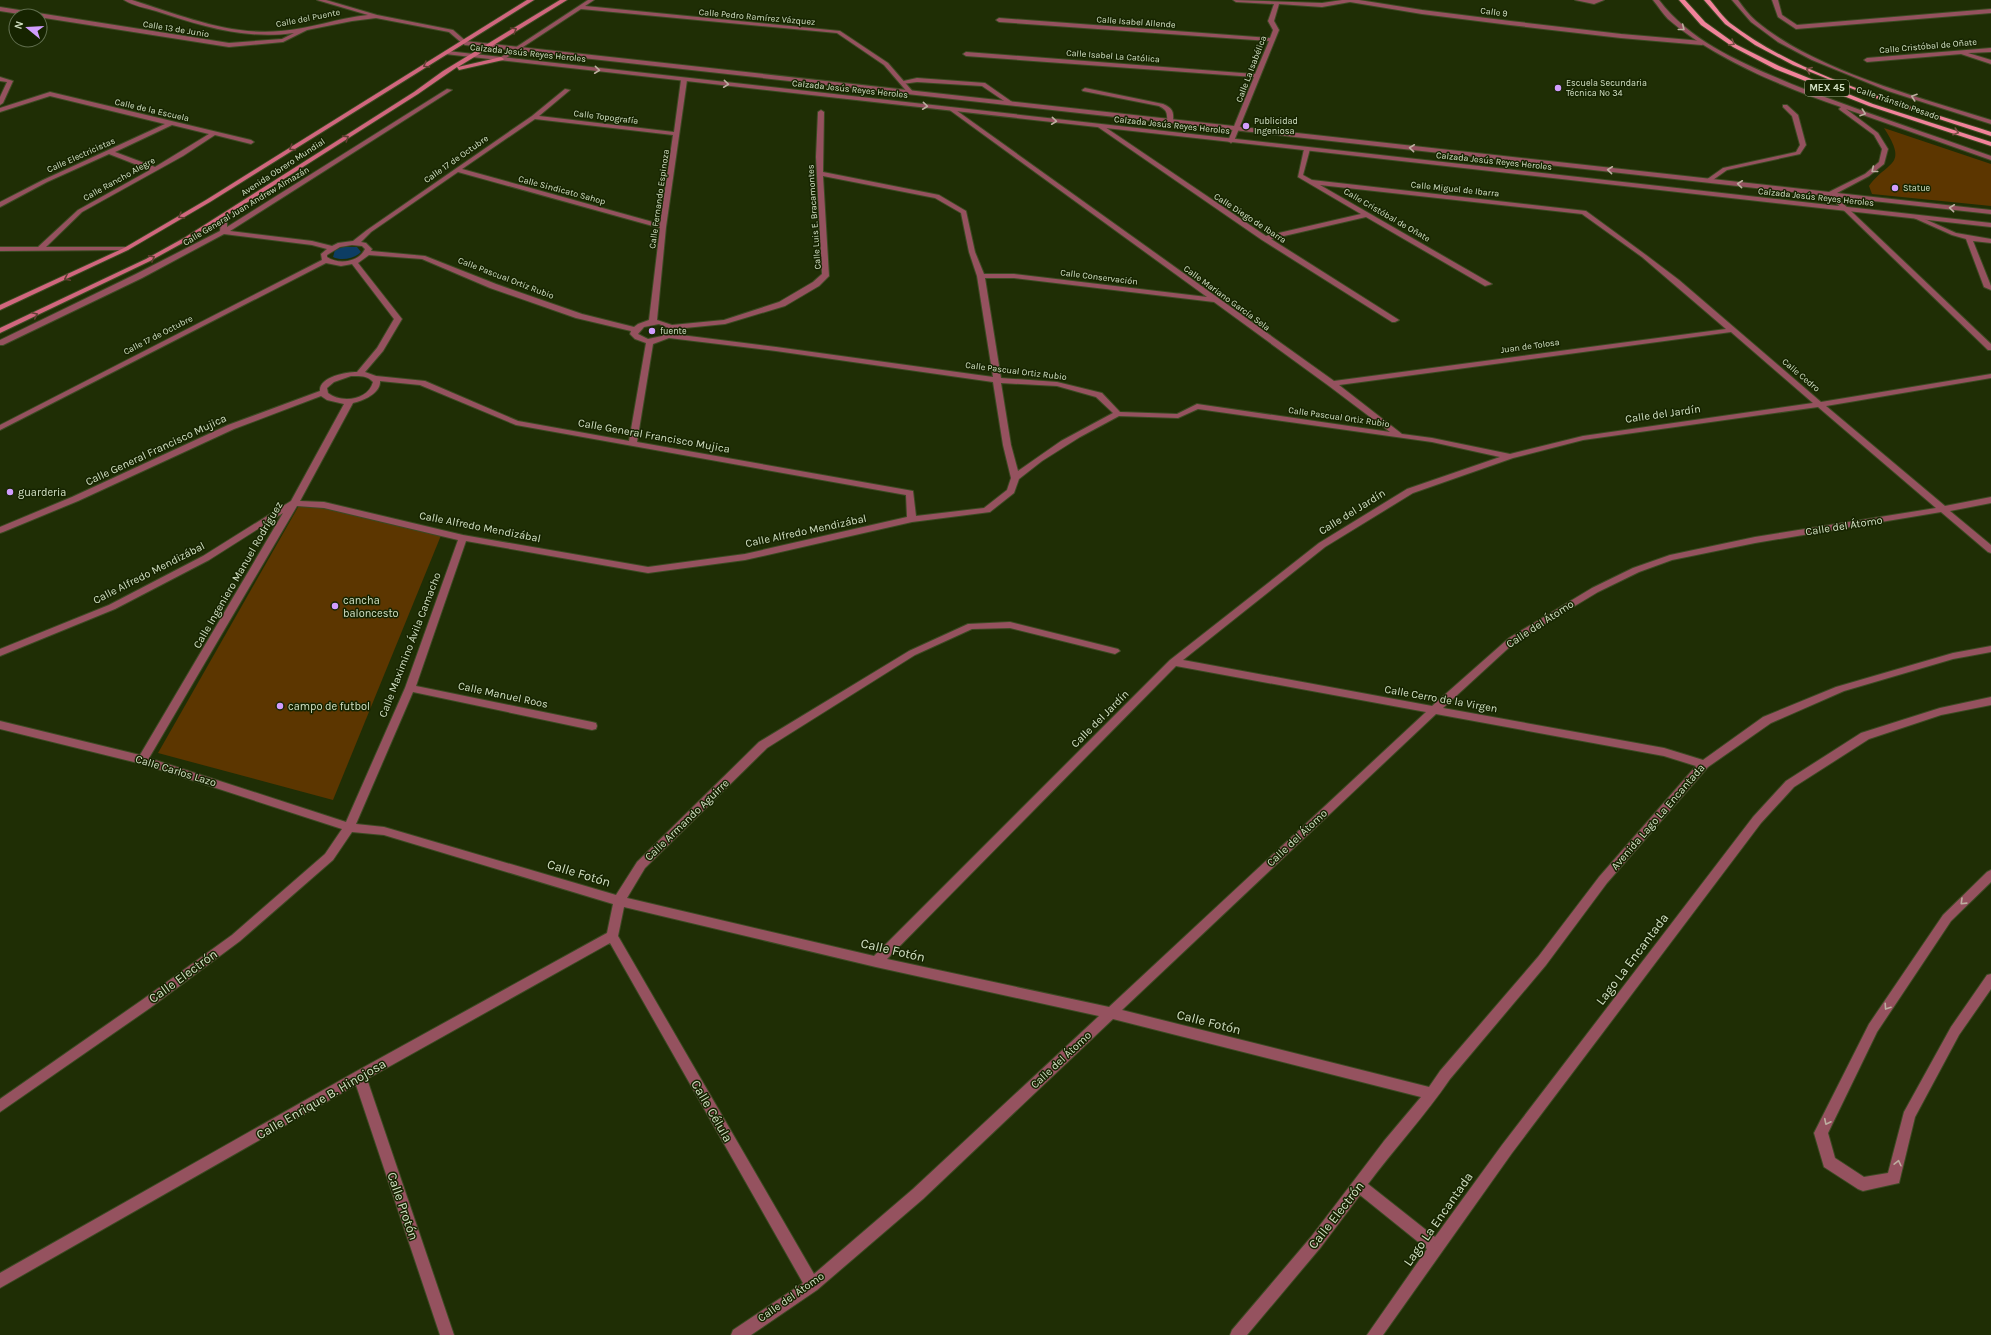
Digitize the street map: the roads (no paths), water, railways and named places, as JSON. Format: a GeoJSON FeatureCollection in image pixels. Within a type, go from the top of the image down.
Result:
{"type":"FeatureCollection","features":[{"type":"Feature","properties":{"kind":"main road","name":"Avenida Obrero Mundial"},"geometry":{"type":"LineString","coordinates":[[0,308],[126,249],[208,201],[531,0]]}},
{"type":"Feature","properties":{"kind":"main road","name":"Avenida Obrero Mundial"},"geometry":{"type":"LineString","coordinates":[[0,331],[148,260],[224,215],[416,93],[472,55],[564,0]]}},
{"type":"Feature","properties":{"kind":"main road","name":"Calle Tránsito Pesado"},"geometry":{"type":"LineString","coordinates":[[1682,0],[1694,15],[1713,31],[1774,66],[1848,96],[1991,144]]}},
{"type":"Feature","properties":{"kind":"main road","name":"Calle Tránsito Pesado"},"geometry":{"type":"LineString","coordinates":[[1707,0],[1714,11],[1735,29],[1766,49],[1800,66],[1842,83],[1991,134]]}},
{"type":"Feature","properties":{"kind":"main road"},"geometry":{"type":"LineString","coordinates":[[445,72],[474,63],[501,59]]}},
{"type":"Feature","properties":{"kind":"street","name":"Calle del Puente"},"geometry":{"type":"LineString","coordinates":[[127,0],[238,32],[281,33],[355,17],[376,16]]}},
{"type":"Feature","properties":{"kind":"street"},"geometry":{"type":"LineString","coordinates":[[320,0],[376,16],[451,31],[465,42]]}},
{"type":"Feature","properties":{"kind":"street"},"geometry":{"type":"LineString","coordinates":[[501,59],[591,0]]}},
{"type":"Feature","properties":{"kind":"street","name":"Calle 9"},"geometry":{"type":"LineString","coordinates":[[1236,0],[1322,6],[1351,0],[1422,12],[1661,40],[1702,43]]}},
{"type":"Feature","properties":{"kind":"street"},"geometry":{"type":"LineString","coordinates":[[1578,0],[1594,2],[1601,0]]}},
{"type":"Feature","properties":{"kind":"street"},"geometry":{"type":"LineString","coordinates":[[1656,0],[1670,17],[1702,43],[1759,72],[1834,103],[1991,158]]}},
{"type":"Feature","properties":{"kind":"street"},"geometry":{"type":"LineString","coordinates":[[1735,0],[1746,14],[1763,30],[1787,45],[1819,61],[1858,78],[1991,122]]}},
{"type":"Feature","properties":{"kind":"street"},"geometry":{"type":"LineString","coordinates":[[1775,0],[1780,16],[1796,27],[1991,11]]}},
{"type":"Feature","properties":{"kind":"street","name":"Calle La Isabélica"},"geometry":{"type":"LineString","coordinates":[[1231,141],[1238,128],[1276,30],[1272,21],[1277,3]]}},
{"type":"Feature","properties":{"kind":"street","name":"Calle Pedro Ramírez Vázquez"},"geometry":{"type":"LineString","coordinates":[[581,7],[603,8],[702,20],[838,32],[886,64],[911,92]]}},
{"type":"Feature","properties":{"kind":"street","name":"Calle 13 de Junio"},"geometry":{"type":"LineString","coordinates":[[48,17],[229,45],[283,40],[308,28]]}},
{"type":"Feature","properties":{"kind":"street","name":"Calle Isabel Allende"},"geometry":{"type":"LineString","coordinates":[[999,20],[1272,40]]}},
{"type":"Feature","properties":{"kind":"street","name":"Calzada Jesús Reyes Heroles"},"geometry":{"type":"LineString","coordinates":[[465,42],[488,46],[1991,212]]}},
{"type":"Feature","properties":{"kind":"street","name":"Calle Cristóbal de Oñate"},"geometry":{"type":"LineString","coordinates":[[1867,60],[1991,50]]}},
{"type":"Feature","properties":{"kind":"street","name":"Calzada Jesús Reyes Heroles"},"geometry":{"type":"LineString","coordinates":[[447,53],[1991,225]]}},
{"type":"Feature","properties":{"kind":"street"},"geometry":{"type":"LineString","coordinates":[[1960,53],[1991,62]]}},
{"type":"Feature","properties":{"kind":"street","name":"Calle Isabel La Católica"},"geometry":{"type":"LineString","coordinates":[[966,54],[1258,76]]}},
{"type":"Feature","properties":{"kind":"street"},"geometry":{"type":"LineString","coordinates":[[0,79],[10,82],[0,103]]}},
{"type":"Feature","properties":{"kind":"street","name":"Calle Fernando Espinoza"},"geometry":{"type":"LineString","coordinates":[[654,322],[663,227],[684,80]]}},
{"type":"Feature","properties":{"kind":"street"},"geometry":{"type":"LineString","coordinates":[[902,82],[917,80],[983,84],[1012,104]]}},
{"type":"Feature","properties":{"kind":"street","name":"Calle General Juan Andrew Almazán"},"geometry":{"type":"LineString","coordinates":[[0,343],[139,276],[224,232],[449,90]]}},
{"type":"Feature","properties":{"kind":"street","name":"Calle 17 de Octubre"},"geometry":{"type":"LineString","coordinates":[[355,243],[369,231],[534,117],[567,90]]}},
{"type":"Feature","properties":{"kind":"street"},"geometry":{"type":"LineString","coordinates":[[1084,90],[1161,105],[1168,108],[1171,113],[1170,121]]}},
{"type":"Feature","properties":{"kind":"street","name":"Calle de la Escuela"},"geometry":{"type":"LineString","coordinates":[[0,110],[50,94],[170,124],[251,142]]}},
{"type":"Feature","properties":{"kind":"street"},"geometry":{"type":"LineString","coordinates":[[1834,103],[1876,134],[1885,149],[1882,163],[1867,175],[1830,194],[1991,348]]}},
{"type":"Feature","properties":{"kind":"street"},"geometry":{"type":"LineString","coordinates":[[1708,181],[1725,169],[1798,153],[1803,145],[1795,115],[1785,106]]}},
{"type":"Feature","properties":{"kind":"street","name":"Calle Mariano García Sela"},"geometry":{"type":"LineString","coordinates":[[953,110],[1215,301],[1332,384],[1400,436]]}},
{"type":"Feature","properties":{"kind":"street","name":"Calle Luis E. Bracamontes"},"geometry":{"type":"LineString","coordinates":[[671,327],[725,322],[782,304],[816,284],[826,274],[819,156],[821,112]]}},
{"type":"Feature","properties":{"kind":"street","name":"Calle Topografía"},"geometry":{"type":"LineString","coordinates":[[534,117],[677,134]]}},
{"type":"Feature","properties":{"kind":"street","name":"Calle Electricistas"},"geometry":{"type":"LineString","coordinates":[[0,205],[45,181],[170,124]]}},
{"type":"Feature","properties":{"kind":"street","name":"Calle Diego de Ibarra"},"geometry":{"type":"LineString","coordinates":[[1100,126],[1264,238],[1395,320]]}},
{"type":"Feature","properties":{"kind":"street","name":"Calle Rancho Alegre"},"geometry":{"type":"LineString","coordinates":[[40,249],[80,211],[181,155],[213,134]]}},
{"type":"Feature","properties":{"kind":"street","name":"Calle Cristóbal de Oñate"},"geometry":{"type":"LineString","coordinates":[[1307,149],[1300,176],[1488,284]]}},
{"type":"Feature","properties":{"kind":"street"},"geometry":{"type":"LineString","coordinates":[[110,152],[154,169]]}},
{"type":"Feature","properties":{"kind":"street","name":"Calle Sindicato Sahop"},"geometry":{"type":"LineString","coordinates":[[457,170],[663,227]]}},
{"type":"Feature","properties":{"kind":"street"},"geometry":{"type":"LineString","coordinates":[[820,173],[937,196],[964,212],[972,252],[981,276],[1007,446],[1016,478],[1038,458],[1079,433],[1118,414]]}},
{"type":"Feature","properties":{"kind":"street","name":"Calle Miguel de Ibarra"},"geometry":{"type":"LineString","coordinates":[[1312,182],[1584,212],[1595,219]]}},
{"type":"Feature","properties":{"kind":"street"},"geometry":{"type":"LineString","coordinates":[[1264,238],[1368,214]]}},
{"type":"Feature","properties":{"kind":"street"},"geometry":{"type":"LineString","coordinates":[[224,215],[224,232],[312,243],[332,248]]}},
{"type":"Feature","properties":{"kind":"street"},"geometry":{"type":"LineString","coordinates":[[1916,217],[1954,234],[1991,241]]}},
{"type":"Feature","properties":{"kind":"street","name":"Calle Cedro"},"geometry":{"type":"LineString","coordinates":[[1595,219],[1644,256],[1945,509],[1991,550]]}},
{"type":"Feature","properties":{"kind":"street"},"geometry":{"type":"LineString","coordinates":[[1969,238],[1988,287],[1991,288]]}},
{"type":"Feature","properties":{"kind":"street"},"geometry":{"type":"LineString","coordinates":[[355,243],[367,246],[369,249],[368,252],[353,261],[337,263],[326,260],[324,254],[332,248],[355,243]]}},
{"type":"Feature","properties":{"kind":"street"},"geometry":{"type":"LineString","coordinates":[[0,249],[126,249]]}},
{"type":"Feature","properties":{"kind":"street","name":"Calle Pascual Ortiz Rubio"},"geometry":{"type":"LineString","coordinates":[[368,252],[423,257],[514,294],[579,316],[635,330]]}},
{"type":"Feature","properties":{"kind":"street","name":"Calle 17 de Octubre"},"geometry":{"type":"LineString","coordinates":[[0,428],[326,260]]}},
{"type":"Feature","properties":{"kind":"street"},"geometry":{"type":"LineString","coordinates":[[353,261],[398,319],[380,349],[359,374],[341,376],[333,380],[327,384],[322,393],[328,400],[334,402],[350,401],[367,395],[373,391],[376,386],[374,378]]}},
{"type":"Feature","properties":{"kind":"street","name":"Calle Conservación"},"geometry":{"type":"LineString","coordinates":[[981,276],[1014,276],[1215,301]]}},
{"type":"Feature","properties":{"kind":"street"},"geometry":{"type":"LineString","coordinates":[[654,322],[665,323],[671,327],[671,334],[650,341],[639,339],[634,334],[635,330],[642,325],[654,322]]}},
{"type":"Feature","properties":{"kind":"street","name":"Juan de Tolosa"},"geometry":{"type":"LineString","coordinates":[[1332,384],[1732,330]]}},
{"type":"Feature","properties":{"kind":"street","name":"Calle Pascual Ortiz Rubio"},"geometry":{"type":"LineString","coordinates":[[667,336],[776,349],[998,380],[1057,384],[1099,395],[1118,414],[1178,416],[1197,406],[1400,436]]}},
{"type":"Feature","properties":{"kind":"street"},"geometry":{"type":"LineString","coordinates":[[633,443],[650,341]]}},
{"type":"Feature","properties":{"kind":"street","name":"Calle General Francisco Mujica"},"geometry":{"type":"LineString","coordinates":[[359,374],[374,378],[422,383],[516,423],[910,494],[912,519]]}},
{"type":"Feature","properties":{"kind":"street","name":"Calle del Jardín"},"geometry":{"type":"LineString","coordinates":[[876,962],[1174,662],[1322,545],[1410,491],[1510,456],[1583,438],[1821,404],[1991,376]]}},
{"type":"Feature","properties":{"kind":"street","name":"Calle General Francisco Mujica"},"geometry":{"type":"LineString","coordinates":[[0,530],[75,499],[231,427],[322,393]]}},
{"type":"Feature","properties":{"kind":"street","name":"Calle Ingeniero Manuel Rodríguez"},"geometry":{"type":"LineString","coordinates":[[143,760],[294,503],[350,401]]}},
{"type":"Feature","properties":{"kind":"street"},"geometry":{"type":"LineString","coordinates":[[1400,436],[1432,440],[1510,456]]}},
{"type":"Feature","properties":{"kind":"street","name":"Calle Alfredo Mendizábal"},"geometry":{"type":"LineString","coordinates":[[0,653],[112,607],[206,558],[294,503],[324,505],[463,538],[648,570],[746,557],[912,519],[987,510],[1011,491],[1016,478]]}},
{"type":"Feature","properties":{"kind":"street","name":"Calle del Átomo"},"geometry":{"type":"LineString","coordinates":[[738,1335],[812,1285],[918,1194],[1434,710],[1512,640],[1595,590],[1636,570],[1670,558],[1755,540],[1991,500]]}},
{"type":"Feature","properties":{"kind":"street","name":"Calle Maximino Ávila Camacho"},"geometry":{"type":"LineString","coordinates":[[349,827],[410,688],[463,538]]}},
{"type":"Feature","properties":{"kind":"street","name":"Calle Armando Aguirre"},"geometry":{"type":"LineString","coordinates":[[619,900],[641,865],[763,745],[912,653],[971,626],[1010,625],[1115,651]]}},
{"type":"Feature","properties":{"kind":"street","name":"Avenida Lago La Encantada"},"geometry":{"type":"LineString","coordinates":[[1432,1094],[1445,1075],[1542,961],[1602,880],[1704,764],[1767,720],[1840,690],[1953,656],[1991,649]]}},
{"type":"Feature","properties":{"kind":"street","name":"Calle Cerro de la Virgen"},"geometry":{"type":"LineString","coordinates":[[1174,662],[1664,752],[1704,764]]}},
{"type":"Feature","properties":{"kind":"street","name":"Calle Manuel Roos"},"geometry":{"type":"LineString","coordinates":[[410,688],[592,726]]}},
{"type":"Feature","properties":{"kind":"street","name":"Lago La Encantada"},"geometry":{"type":"LineString","coordinates":[[1374,1335],[1506,1149],[1757,820],[1790,784],[1865,736],[1940,712],[1991,701]]}},
{"type":"Feature","properties":{"kind":"street","name":"Calle Carlos Lazo"},"geometry":{"type":"LineString","coordinates":[[0,724],[143,760],[349,827]]}},
{"type":"Feature","properties":{"kind":"street","name":"Calle Fotón"},"geometry":{"type":"LineString","coordinates":[[349,827],[384,831],[619,900],[876,962],[1112,1013],[1432,1094]]}},
{"type":"Feature","properties":{"kind":"street","name":"Calle Electrón"},"geometry":{"type":"LineString","coordinates":[[0,1106],[139,1009],[236,938],[330,857],[349,827]]}},
{"type":"Feature","properties":{"kind":"street"},"geometry":{"type":"LineString","coordinates":[[1991,875],[1947,918],[1873,1028],[1821,1133],[1829,1162],[1863,1184],[1894,1178],[1909,1116],[1955,1031],[1991,979]]}},
{"type":"Feature","properties":{"kind":"street"},"geometry":{"type":"LineString","coordinates":[[612,936],[619,900]]}},
{"type":"Feature","properties":{"kind":"street","name":"Calle Enrique B. Hinojosa"},"geometry":{"type":"LineString","coordinates":[[0,1281],[360,1076],[612,936]]}},
{"type":"Feature","properties":{"kind":"street","name":"Calle Célula"},"geometry":{"type":"LineString","coordinates":[[612,936],[812,1285]]}},
{"type":"Feature","properties":{"kind":"street","name":"Calle Protón"},"geometry":{"type":"LineString","coordinates":[[360,1076],[447,1335]]}},
{"type":"Feature","properties":{"kind":"street","name":"Calle Electrón"},"geometry":{"type":"LineString","coordinates":[[1237,1335],[1316,1242],[1389,1145],[1432,1094]]}},
{"type":"Feature","properties":{"kind":"street"},"geometry":{"type":"LineString","coordinates":[[1359,1186],[1436,1247]]}},
{"type":"Feature","properties":{"kind":"water"},"geometry":{"type":"Polygon","coordinates":[[[343,247],[357,247],[361,252],[347,259],[333,257],[335,250],[343,247]]]}},
{"type":"Feature","properties":{"kind":"place","name":"Escuela Secundaria Técnica Nº 34"},"geometry":{"type":"Point","coordinates":[1558,88]}},
{"type":"Feature","properties":{"kind":"place","name":"Publicidad Ingeniosa"},"geometry":{"type":"Point","coordinates":[1246,126]}},
{"type":"Feature","properties":{"kind":"place","name":"Statue"},"geometry":{"type":"Point","coordinates":[1895,188]}},
{"type":"Feature","properties":{"kind":"place","name":"fuente"},"geometry":{"type":"Point","coordinates":[652,331]}},
{"type":"Feature","properties":{"kind":"place","name":"guarderia"},"geometry":{"type":"Point","coordinates":[10,492]}},
{"type":"Feature","properties":{"kind":"place","name":"cancha baloncesto"},"geometry":{"type":"Point","coordinates":[335,606]}},
{"type":"Feature","properties":{"kind":"place","name":"campo de futbol"},"geometry":{"type":"Point","coordinates":[280,706]}}]}
